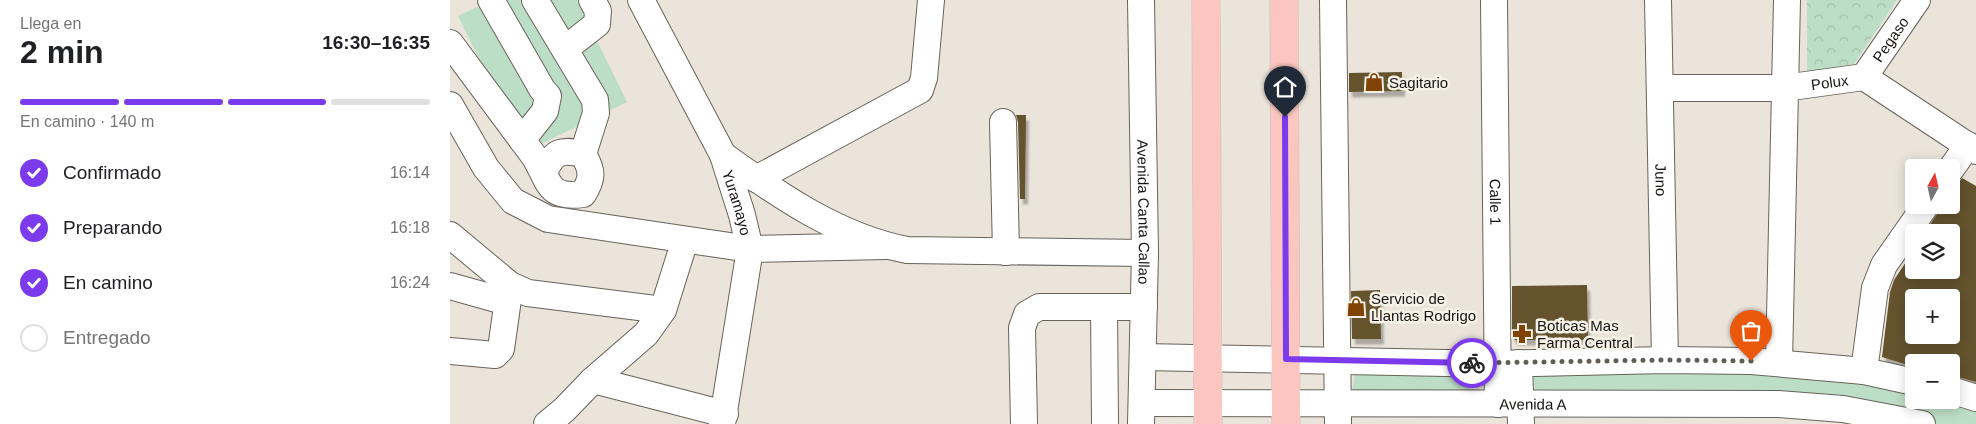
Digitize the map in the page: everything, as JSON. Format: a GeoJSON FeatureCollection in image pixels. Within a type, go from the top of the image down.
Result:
{"type":"FeatureCollection","features":[{"type":"Feature","properties":{"kind":"main road"},"geometry":{"type":"LineString","coordinates":[[1206,0],[1208,414]]}},
{"type":"Feature","properties":{"kind":"main road"},"geometry":{"type":"LineString","coordinates":[[1284,0],[1286,414]]}},
{"type":"Feature","properties":{"kind":"street"},"geometry":{"type":"LineString","coordinates":[[491,0],[548,96],[545,111],[522,140]]}},
{"type":"Feature","properties":{"kind":"street"},"geometry":{"type":"LineString","coordinates":[[450,43],[522,140],[544,172],[547,183],[556,192],[569,196],[583,194],[590,184],[591,172],[583,154],[596,114],[595,100],[535,0]]}},
{"type":"Feature","properties":{"kind":"street"},"geometry":{"type":"LineString","coordinates":[[565,49],[597,24],[598,11],[592,0]]}},
{"type":"Feature","properties":{"kind":"street","name":"Yuramayo"},"geometry":{"type":"LineString","coordinates":[[641,0],[723,155],[742,215],[750,249],[724,419]]}},
{"type":"Feature","properties":{"kind":"street"},"geometry":{"type":"LineString","coordinates":[[756,179],[920,90],[924,78],[931,0]]}},
{"type":"Feature","properties":{"kind":"street","name":"Avenida Canta Callao"},"geometry":{"type":"LineString","coordinates":[[1141,0],[1145,253],[1142,413]]}},
{"type":"Feature","properties":{"kind":"street"},"geometry":{"type":"LineString","coordinates":[[1333,0],[1338,413]]}},
{"type":"Feature","properties":{"kind":"street","name":"Calle 1"},"geometry":{"type":"LineString","coordinates":[[1494,0],[1508,363],[1513,411]]}},
{"type":"Feature","properties":{"kind":"street","name":"Juno"},"geometry":{"type":"LineString","coordinates":[[1658,0],[1665,360]]}},
{"type":"Feature","properties":{"kind":"street"},"geometry":{"type":"LineString","coordinates":[[1779,362],[1787,0]]}},
{"type":"Feature","properties":{"kind":"street","name":"Pegaso"},"geometry":{"type":"LineString","coordinates":[[1864,77],[1916,0]]}},
{"type":"Feature","properties":{"kind":"street","name":"Polux"},"geometry":{"type":"LineString","coordinates":[[1660,88],[1784,88],[1864,77],[1972,148]]}},
{"type":"Feature","properties":{"kind":"street"},"geometry":{"type":"LineString","coordinates":[[450,105],[486,168],[513,201],[548,220],[750,249],[885,246],[907,250],[1145,253]]}},
{"type":"Feature","properties":{"kind":"street"},"geometry":{"type":"LineString","coordinates":[[1003,122],[1006,252]]}},
{"type":"Feature","properties":{"kind":"street"},"geometry":{"type":"LineString","coordinates":[[1960,160],[1972,148]]}},
{"type":"Feature","properties":{"kind":"street"},"geometry":{"type":"LineString","coordinates":[[544,172],[549,161],[557,153],[569,151],[583,154]]}},
{"type":"Feature","properties":{"kind":"street"},"geometry":{"type":"LineString","coordinates":[[723,155],[756,179],[828,223],[885,246]]}},
{"type":"Feature","properties":{"kind":"street"},"geometry":{"type":"LineString","coordinates":[[1864,371],[1875,288],[1884,265],[1920,214]]}},
{"type":"Feature","properties":{"kind":"street"},"geometry":{"type":"LineString","coordinates":[[450,235],[508,293]]}},
{"type":"Feature","properties":{"kind":"street"},"geometry":{"type":"LineString","coordinates":[[557,419],[593,380],[646,334],[663,310],[685,240]]}},
{"type":"Feature","properties":{"kind":"street"},"geometry":{"type":"LineString","coordinates":[[450,286],[508,293],[528,293],[663,310]]}},
{"type":"Feature","properties":{"kind":"street"},"geometry":{"type":"LineString","coordinates":[[450,351],[495,355],[500,349],[508,293]]}},
{"type":"Feature","properties":{"kind":"street"},"geometry":{"type":"LineString","coordinates":[[1024,424],[1022,328],[1027,314],[1039,307],[1144,307]]}},
{"type":"Feature","properties":{"kind":"street"},"geometry":{"type":"LineString","coordinates":[[1104,307],[1105,418]]}},
{"type":"Feature","properties":{"kind":"street"},"geometry":{"type":"LineString","coordinates":[[1143,357],[1508,363],[1665,360],[1779,362],[1864,371],[1905,380]]}},
{"type":"Feature","properties":{"kind":"street"},"geometry":{"type":"LineString","coordinates":[[593,380],[724,419]]}},
{"type":"Feature","properties":{"kind":"street"},"geometry":{"type":"LineString","coordinates":[[1960,393],[1976,398]]}},
{"type":"Feature","properties":{"kind":"street","name":"Avenida A"},"geometry":{"type":"LineString","coordinates":[[1105,418],[1142,413],[1286,414],[1513,411],[1672,414],[1778,404],[1843,409],[1922,424]]}},
{"type":"Feature","properties":{"kind":"green space"},"geometry":{"type":"Polygon","coordinates":[[[492,0],[577,0],[627,102],[525,152],[458,16],[492,0]]]}},
{"type":"Feature","properties":{"kind":"green space"},"geometry":{"type":"Polygon","coordinates":[[[1807,0],[1897,0],[1854,64],[1807,72],[1807,0]]]}},
{"type":"Feature","properties":{"kind":"green space"},"geometry":{"type":"Polygon","coordinates":[[[1773,369],[1903,390],[1905,391],[1905,409],[1960,409],[1960,407],[1976,412],[1976,424],[1932,424],[1535,393],[1533,371],[1773,369]]]}},
{"type":"Feature","properties":{"kind":"green space"},"geometry":{"type":"Polygon","coordinates":[[[1355,372],[1470,372],[1471,395],[1352,394],[1355,372]]]}},
{"type":"Feature","properties":{"kind":"building","name":"Sagitario"},"geometry":{"type":"Polygon","coordinates":[[[1402,72],[1402,91],[1349,92],[1349,73],[1402,72]]]}},
{"type":"Feature","properties":{"kind":"building"},"geometry":{"type":"Polygon","coordinates":[[[1016,115],[1026,115],[1025,199],[1020,199],[1018,122],[1016,115]]]}},
{"type":"Feature","properties":{"kind":"building"},"geometry":{"type":"Polygon","coordinates":[[[1962,178],[1976,186],[1976,382],[1960,378],[1960,354],[1905,354],[1905,364],[1882,357],[1890,292],[1894,280],[1905,264],[1905,279],[1960,279],[1960,224],[1930,224],[1937,214],[1960,214],[1960,181],[1962,178]]]}},
{"type":"Feature","properties":{"kind":"building"},"geometry":{"type":"Polygon","coordinates":[[[1587,285],[1588,340],[1515,340],[1512,336],[1512,286],[1587,285]]]}},
{"type":"Feature","properties":{"kind":"building"},"geometry":{"type":"Polygon","coordinates":[[[1380,290],[1381,339],[1352,339],[1351,291],[1380,290]]]}},
{"type":"Feature","properties":{"kind":"way so far"},"geometry":{"type":"LineString","coordinates":[[1472,363],[1665,360],[1751,361]]}},
{"type":"Feature","properties":{"kind":"place","name":"Sagitario"},"geometry":{"type":"Point","coordinates":[1374,82]}},
{"type":"Feature","properties":{"kind":"place","name":"Servicio de Llantas Rodrigo"},"geometry":{"type":"Point","coordinates":[1356,307]}},
{"type":"Feature","properties":{"kind":"place","name":"Boticas Mas Farma Central"},"geometry":{"type":"Point","coordinates":[1522,334]}},
{"type":"Feature","properties":{"kind":"route"},"geometry":{"type":"LineString","coordinates":[[1285,117],[1286,359],[1472,363]]}}]}
